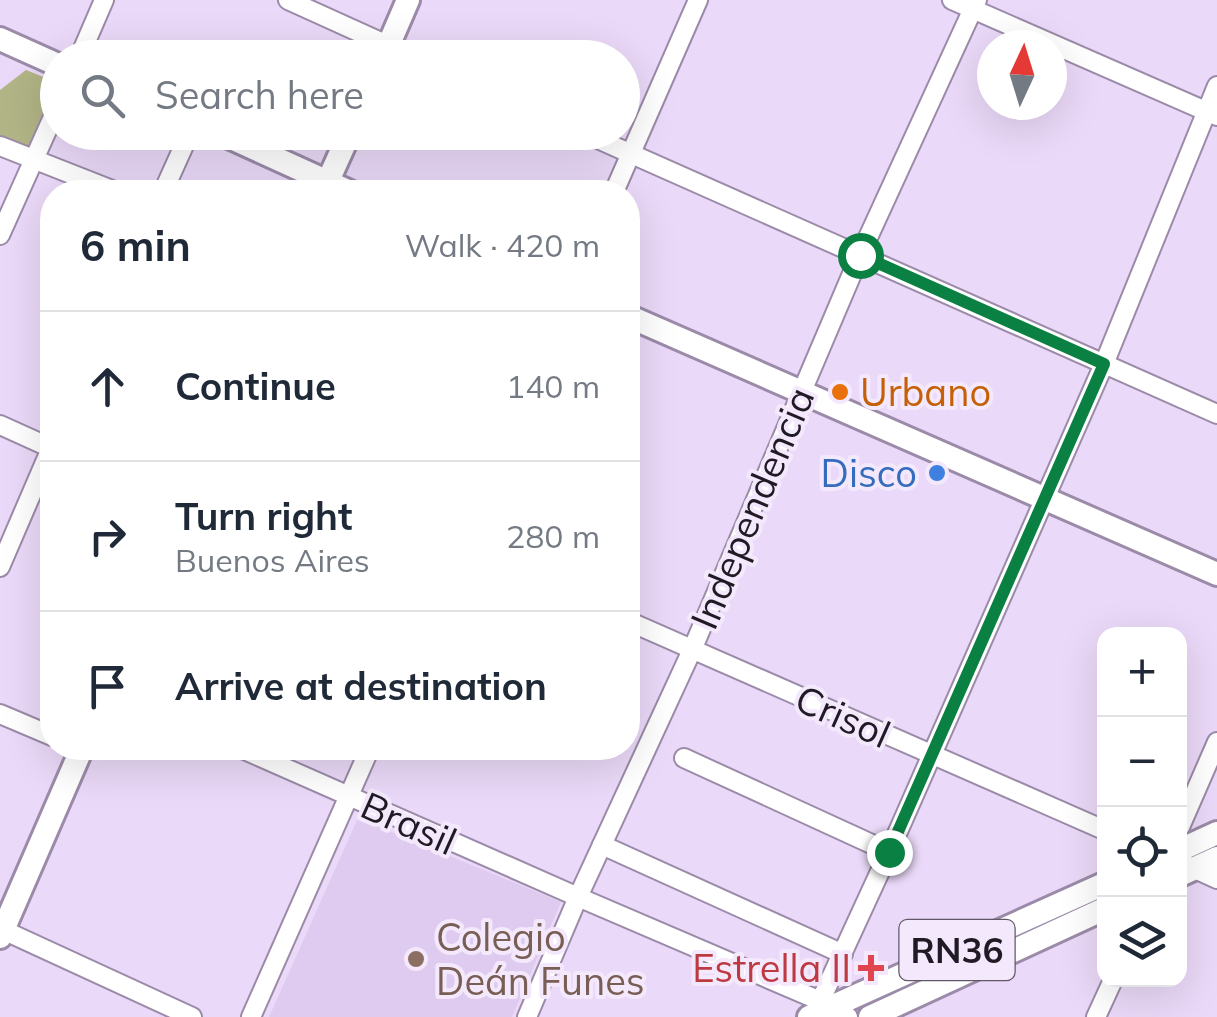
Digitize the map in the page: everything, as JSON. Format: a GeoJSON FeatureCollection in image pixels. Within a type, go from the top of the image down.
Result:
{"type":"FeatureCollection","features":[{"type":"Feature","properties":{"kind":"main road"},"geometry":{"type":"LineString","coordinates":[[390,40],[408,0]]}},
{"type":"Feature","properties":{"kind":"main road"},"geometry":{"type":"LineString","coordinates":[[0,40],[40,57]]}},
{"type":"Feature","properties":{"kind":"main road"},"geometry":{"type":"LineString","coordinates":[[253,150],[311,180]]}},
{"type":"Feature","properties":{"kind":"main road"},"geometry":{"type":"LineString","coordinates":[[329,180],[342,150]]}},
{"type":"Feature","properties":{"kind":"main road"},"geometry":{"type":"LineString","coordinates":[[640,321],[1217,574]]}},
{"type":"Feature","properties":{"kind":"main road"},"geometry":{"type":"LineString","coordinates":[[2,934],[77,760]]}},
{"type":"Feature","properties":{"kind":"main road"},"geometry":{"type":"LineString","coordinates":[[1187,860],[1217,833]]}},
{"type":"Feature","properties":{"kind":"main road"},"geometry":{"type":"LineString","coordinates":[[1187,863],[1217,858]]}},
{"type":"Feature","properties":{"kind":"main road","name":"RN36"},"geometry":{"type":"LineString","coordinates":[[822,1012],[1097,887]]}},
{"type":"Feature","properties":{"kind":"main road","name":"RN36"},"geometry":{"type":"LineString","coordinates":[[870,1017],[1097,912]]}},
{"type":"Feature","properties":{"kind":"street"},"geometry":{"type":"LineString","coordinates":[[87,40],[104,0]]}},
{"type":"Feature","properties":{"kind":"street"},"geometry":{"type":"LineString","coordinates":[[288,0],[364,40]]}},
{"type":"Feature","properties":{"kind":"street"},"geometry":{"type":"LineString","coordinates":[[640,131],[698,0]]}},
{"type":"Feature","properties":{"kind":"street"},"geometry":{"type":"LineString","coordinates":[[952,0],[975,5],[1212,114]]}},
{"type":"Feature","properties":{"kind":"street","name":"Independencia"},"geometry":{"type":"LineString","coordinates":[[527,1017],[692,650],[860,255],[975,5]]}},
{"type":"Feature","properties":{"kind":"street"},"geometry":{"type":"LineString","coordinates":[[822,1012],[843,954],[1212,114],[1217,86]]}},
{"type":"Feature","properties":{"kind":"street"},"geometry":{"type":"LineString","coordinates":[[0,235],[40,145]]}},
{"type":"Feature","properties":{"kind":"street"},"geometry":{"type":"LineString","coordinates":[[0,146],[86,180]]}},
{"type":"Feature","properties":{"kind":"street"},"geometry":{"type":"LineString","coordinates":[[169,180],[182,150]]}},
{"type":"Feature","properties":{"kind":"street"},"geometry":{"type":"LineString","coordinates":[[621,150],[1217,414]]}},
{"type":"Feature","properties":{"kind":"street"},"geometry":{"type":"LineString","coordinates":[[619,180],[632,150]]}},
{"type":"Feature","properties":{"kind":"street"},"geometry":{"type":"LineString","coordinates":[[0,425],[40,442]]}},
{"type":"Feature","properties":{"kind":"street"},"geometry":{"type":"LineString","coordinates":[[0,567],[40,475]]}},
{"type":"Feature","properties":{"kind":"street","name":"Crisol"},"geometry":{"type":"LineString","coordinates":[[640,626],[1097,827]]}},
{"type":"Feature","properties":{"kind":"street"},"geometry":{"type":"LineString","coordinates":[[0,714],[40,731]]}},
{"type":"Feature","properties":{"kind":"street"},"geometry":{"type":"LineString","coordinates":[[1187,812],[1217,742]]}},
{"type":"Feature","properties":{"kind":"street"},"geometry":{"type":"LineString","coordinates":[[684,758],[889,852]]}},
{"type":"Feature","properties":{"kind":"street","name":"Brasil"},"geometry":{"type":"LineString","coordinates":[[267,760],[578,897],[822,1012]]}},
{"type":"Feature","properties":{"kind":"street"},"geometry":{"type":"LineString","coordinates":[[251,1017],[365,760]]}},
{"type":"Feature","properties":{"kind":"street"},"geometry":{"type":"LineString","coordinates":[[602,845],[843,954]]}},
{"type":"Feature","properties":{"kind":"street"},"geometry":{"type":"LineString","coordinates":[[1187,866],[1217,878]]}},
{"type":"Feature","properties":{"kind":"street"},"geometry":{"type":"LineString","coordinates":[[2,934],[192,1017]]}},
{"type":"Feature","properties":{"kind":"street"},"geometry":{"type":"LineString","coordinates":[[1096,1017],[1109,987]]}},
{"type":"Feature","properties":{"kind":"shaded area","name":"Colegio Deán Funes"},"geometry":{"type":"Polygon","coordinates":[[[358,818],[561,902],[512,1017],[269,1017],[358,818]]]}},
{"type":"Feature","properties":{"kind":"green space"},"geometry":{"type":"Polygon","coordinates":[[[26,70],[40,76],[40,120],[27,151],[0,139],[0,90],[26,70]]]}},
{"type":"Feature","properties":{"kind":"place","name":"Urbano"},"geometry":{"type":"Point","coordinates":[840,392]}},
{"type":"Feature","properties":{"kind":"place","name":"Disco"},"geometry":{"type":"Point","coordinates":[937,473]}},
{"type":"Feature","properties":{"kind":"place","name":"Colegio Deán Funes"},"geometry":{"type":"Point","coordinates":[416,959]}},
{"type":"Feature","properties":{"kind":"place","name":"Estrella II"},"geometry":{"type":"Point","coordinates":[871,968]}},
{"type":"Feature","properties":{"kind":"route"},"geometry":{"type":"LineString","coordinates":[[860,255],[1104,364],[889,852]]}}]}
